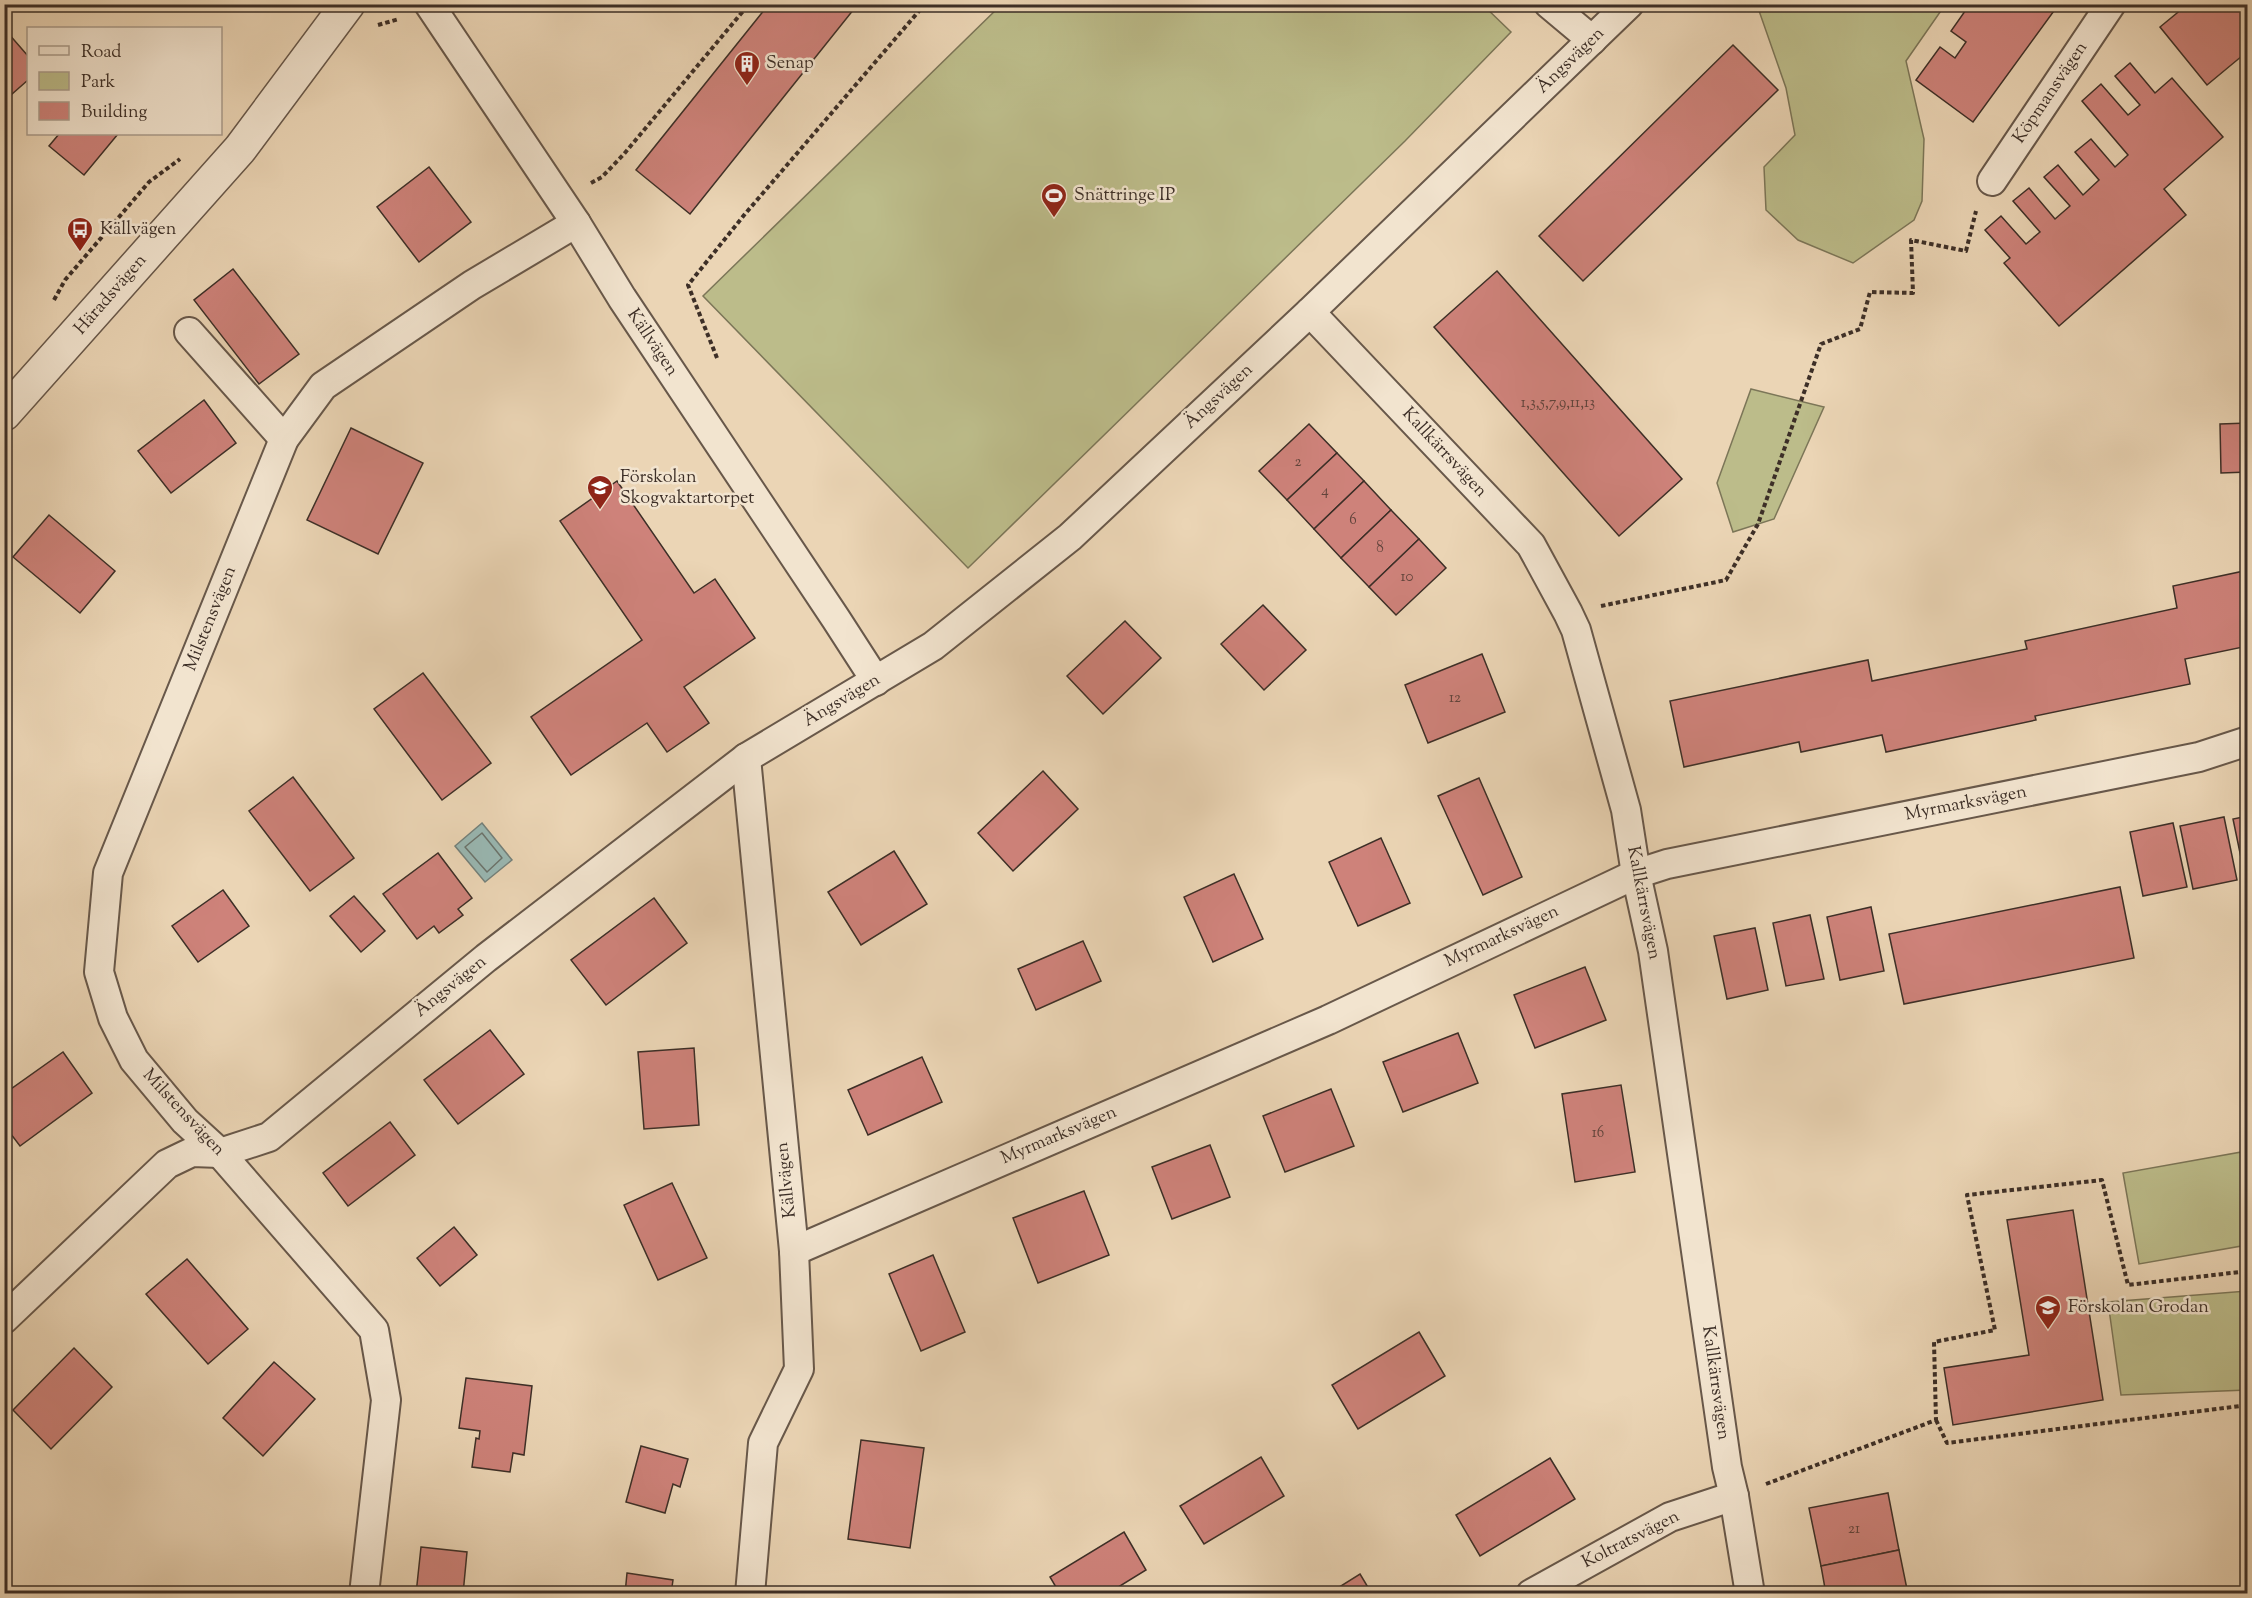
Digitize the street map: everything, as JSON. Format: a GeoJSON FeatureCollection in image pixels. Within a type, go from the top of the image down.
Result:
{"type":"FeatureCollection","features":[{"type":"Feature","properties":{"kind":"street","name":"Häradsvägen"},"geometry":{"type":"LineString","coordinates":[[4,414],[240,149],[348,4]]}},
{"type":"Feature","properties":{"kind":"street","name":"Källvägen"},"geometry":{"type":"LineString","coordinates":[[429,4],[876,681]]}},
{"type":"Feature","properties":{"kind":"street"},"geometry":{"type":"LineString","coordinates":[[1549,4],[1592,40]]}},
{"type":"Feature","properties":{"kind":"street","name":"Ängsvägen"},"geometry":{"type":"LineString","coordinates":[[4,1319],[167,1164],[192,1152],[220,1153],[269,1137],[486,958],[746,758],[933,646],[1070,537],[1310,312],[1629,4]]}},
{"type":"Feature","properties":{"kind":"street","name":"Köpmansvägen"},"geometry":{"type":"LineString","coordinates":[[1992,181],[2111,4]]}},
{"type":"Feature","properties":{"kind":"street","name":"Milstensvägen"},"geometry":{"type":"LineString","coordinates":[[364,1593],[386,1400],[374,1330],[220,1153],[185,1121],[134,1060],[113,1018],[99,972],[108,873],[284,439],[323,386],[472,285],[568,212]]}},
{"type":"Feature","properties":{"kind":"street","name":"Kallkärrsvägen"},"geometry":{"type":"LineString","coordinates":[[1310,312],[1531,545],[1576,630],[1626,810],[1636,874],[1653,951],[1727,1467],[1750,1593]]}},
{"type":"Feature","properties":{"kind":"street"},"geometry":{"type":"LineString","coordinates":[[189,332],[284,439]]}},
{"type":"Feature","properties":{"kind":"street","name":"Myrmarksvägen"},"geometry":{"type":"LineString","coordinates":[[794,1251],[1328,1020],[1636,874],[1667,864],[2199,757],[2247,741]]}},
{"type":"Feature","properties":{"kind":"street","name":"Källvägen"},"geometry":{"type":"LineString","coordinates":[[746,758],[794,1251],[799,1369],[763,1443],[750,1593]]}},
{"type":"Feature","properties":{"kind":"street","name":"Koltratsvägen"},"geometry":{"type":"LineString","coordinates":[[1531,1593],[1670,1517],[1734,1496]]}},
{"type":"Feature","properties":{"kind":"path"},"geometry":{"type":"LineString","coordinates":[[568,212],[602,177],[705,59],[749,4]]}},
{"type":"Feature","properties":{"kind":"path"},"geometry":{"type":"LineString","coordinates":[[717,358],[688,285],[745,214],[925,4]]}},
{"type":"Feature","properties":{"kind":"path"},"geometry":{"type":"LineString","coordinates":[[50,308],[65,280],[149,182],[186,154]]}},
{"type":"Feature","properties":{"kind":"path"},"geometry":{"type":"LineString","coordinates":[[1568,613],[1726,580],[1758,524],[1821,344],[1860,329],[1870,292],[1913,293],[1911,240],[1966,251],[1977,207],[1992,181]]}},
{"type":"Feature","properties":{"kind":"path"},"geometry":{"type":"LineString","coordinates":[[2247,1271],[2128,1285],[2102,1180],[1967,1195],[1995,1330],[1934,1342],[1936,1420],[1947,1443],[2247,1405]]}},
{"type":"Feature","properties":{"kind":"path"},"geometry":{"type":"LineString","coordinates":[[1734,1496],[1936,1420]]}},
{"type":"Feature","properties":{"kind":"green space","name":"Snättringe IP"},"geometry":{"type":"Polygon","coordinates":[[[1001,5],[1483,5],[1511,32],[1405,141],[968,568],[703,296],[1001,5]]]}},
{"type":"Feature","properties":{"kind":"green space"},"geometry":{"type":"Polygon","coordinates":[[[1757,5],[1945,5],[1906,61],[1924,139],[1922,201],[1914,220],[1853,263],[1798,240],[1766,210],[1764,167],[1795,135],[1786,88],[1757,5]]]}},
{"type":"Feature","properties":{"kind":"green space"},"geometry":{"type":"Polygon","coordinates":[[[1751,389],[1824,407],[1774,519],[1733,532],[1717,483],[1751,389]]]}},
{"type":"Feature","properties":{"kind":"green space"},"geometry":{"type":"Polygon","coordinates":[[[2247,1151],[2247,1245],[2139,1264],[2123,1173],[2247,1151]]]}},
{"type":"Feature","properties":{"kind":"green space"},"geometry":{"type":"Polygon","coordinates":[[[2247,1291],[2247,1390],[2121,1395],[2108,1302],[2247,1291]]]}},
{"type":"Feature","properties":{"kind":"water"},"geometry":{"type":"Polygon","coordinates":[[[482,823],[512,860],[485,882],[455,846],[482,823]]]}},
{"type":"Feature","properties":{"kind":"building","name":"Senap"},"geometry":{"type":"Polygon","coordinates":[[[769,4],[858,4],[690,214],[636,170],[769,4]]]}},
{"type":"Feature","properties":{"kind":"building"},"geometry":{"type":"Polygon","coordinates":[[[1970,4],[2059,4],[1973,122],[1916,80],[1940,47],[1955,58],[1966,42],[1951,31],[1970,4]]]}},
{"type":"Feature","properties":{"kind":"building"},"geometry":{"type":"Polygon","coordinates":[[[2188,4],[2248,4],[2248,51],[2207,85],[2160,27],[2188,4]]]}},
{"type":"Feature","properties":{"kind":"building"},"geometry":{"type":"Polygon","coordinates":[[[8,33],[27,55],[27,81],[4,101],[4,37],[8,33]]]}},
{"type":"Feature","properties":{"kind":"building"},"geometry":{"type":"Polygon","coordinates":[[[1733,45],[1778,90],[1583,281],[1539,236],[1733,45]]]}},
{"type":"Feature","properties":{"kind":"building"},"geometry":{"type":"Polygon","coordinates":[[[2130,63],[2155,93],[2172,78],[2223,137],[2164,189],[2186,215],[2059,326],[2004,263],[2010,258],[1985,230],[2001,216],[2026,244],[2040,232],[2013,201],[2029,188],[2055,219],[2070,206],[2044,177],[2058,165],[2083,195],[2099,180],[2075,152],[2091,139],[2115,167],[2128,155],[2082,101],[2101,84],[2128,115],[2140,105],[2115,76],[2130,63]]]}},
{"type":"Feature","properties":{"kind":"building"},"geometry":{"type":"Polygon","coordinates":[[[58,135],[117,135],[84,175],[49,146],[58,135]]]}},
{"type":"Feature","properties":{"kind":"building"},"geometry":{"type":"Polygon","coordinates":[[[429,167],[471,222],[419,262],[377,207],[429,167]]]}},
{"type":"Feature","properties":{"kind":"building"},"geometry":{"type":"Polygon","coordinates":[[[233,269],[299,354],[259,384],[194,300],[233,269]]]}},
{"type":"Feature","properties":{"kind":"building"},"geometry":{"type":"Polygon","coordinates":[[[1497,271],[1682,479],[1619,536],[1434,327],[1497,271]]]}},
{"type":"Feature","properties":{"kind":"building"},"geometry":{"type":"Polygon","coordinates":[[[204,400],[236,443],[171,493],[138,451],[204,400]]]}},
{"type":"Feature","properties":{"kind":"building"},"geometry":{"type":"Polygon","coordinates":[[[2248,423],[2248,472],[2221,473],[2220,424],[2248,423]]]}},
{"type":"Feature","properties":{"kind":"building"},"geometry":{"type":"Polygon","coordinates":[[[1309,424],[1337,453],[1287,500],[1259,471],[1309,424]]]}},
{"type":"Feature","properties":{"kind":"building"},"geometry":{"type":"Polygon","coordinates":[[[351,428],[423,463],[378,554],[307,520],[351,428]]]}},
{"type":"Feature","properties":{"kind":"building"},"geometry":{"type":"Polygon","coordinates":[[[1337,453],[1364,481],[1314,529],[1287,500],[1337,453]]]}},
{"type":"Feature","properties":{"kind":"building"},"geometry":{"type":"Polygon","coordinates":[[[617,481],[694,593],[715,579],[755,638],[684,687],[709,723],[667,752],[647,723],[571,775],[531,717],[642,640],[560,521],[617,481]]]}},
{"type":"Feature","properties":{"kind":"building"},"geometry":{"type":"Polygon","coordinates":[[[1364,481],[1391,510],[1341,558],[1314,529],[1364,481]]]}},
{"type":"Feature","properties":{"kind":"building"},"geometry":{"type":"Polygon","coordinates":[[[1391,510],[1419,539],[1369,587],[1341,558],[1391,510]]]}},
{"type":"Feature","properties":{"kind":"building"},"geometry":{"type":"Polygon","coordinates":[[[49,515],[115,571],[80,613],[13,557],[49,515]]]}},
{"type":"Feature","properties":{"kind":"building"},"geometry":{"type":"Polygon","coordinates":[[[1419,539],[1446,568],[1396,615],[1369,587],[1419,539]]]}},
{"type":"Feature","properties":{"kind":"building"},"geometry":{"type":"Polygon","coordinates":[[[2244,571],[2248,587],[2248,646],[2185,659],[2190,684],[2035,716],[2036,720],[1886,752],[1882,735],[1801,752],[1799,742],[1684,767],[1670,701],[1868,660],[1872,681],[2027,649],[2025,641],[2177,608],[2173,586],[2244,571]]]}},
{"type":"Feature","properties":{"kind":"building"},"geometry":{"type":"Polygon","coordinates":[[[1263,605],[1306,650],[1264,690],[1221,644],[1263,605]]]}},
{"type":"Feature","properties":{"kind":"building"},"geometry":{"type":"Polygon","coordinates":[[[1125,621],[1161,658],[1103,714],[1067,676],[1125,621]]]}},
{"type":"Feature","properties":{"kind":"building"},"geometry":{"type":"Polygon","coordinates":[[[1482,654],[1505,712],[1428,743],[1405,685],[1482,654]]]}},
{"type":"Feature","properties":{"kind":"building"},"geometry":{"type":"Polygon","coordinates":[[[423,673],[491,763],[442,800],[374,709],[423,673]]]}},
{"type":"Feature","properties":{"kind":"building"},"geometry":{"type":"Polygon","coordinates":[[[4,690],[11,695],[4,702],[4,690]]]}},
{"type":"Feature","properties":{"kind":"building"},"geometry":{"type":"Polygon","coordinates":[[[1043,771],[1078,809],[1013,871],[978,833],[1043,771]]]}},
{"type":"Feature","properties":{"kind":"building"},"geometry":{"type":"Polygon","coordinates":[[[293,777],[354,858],[310,891],[249,811],[293,777]]]}},
{"type":"Feature","properties":{"kind":"building"},"geometry":{"type":"Polygon","coordinates":[[[1479,778],[1522,877],[1483,895],[1438,796],[1479,778]]]}},
{"type":"Feature","properties":{"kind":"building"},"geometry":{"type":"Polygon","coordinates":[[[2248,816],[2248,882],[2246,882],[2233,819],[2248,816]]]}},
{"type":"Feature","properties":{"kind":"building"},"geometry":{"type":"Polygon","coordinates":[[[2224,817],[2237,880],[2193,889],[2180,826],[2224,817]]]}},
{"type":"Feature","properties":{"kind":"building"},"geometry":{"type":"Polygon","coordinates":[[[2173,823],[2187,887],[2143,896],[2130,832],[2173,823]]]}},
{"type":"Feature","properties":{"kind":"building"},"geometry":{"type":"Polygon","coordinates":[[[1381,838],[1410,903],[1358,926],[1329,862],[1381,838]]]}},
{"type":"Feature","properties":{"kind":"building"},"geometry":{"type":"Polygon","coordinates":[[[894,851],[927,904],[861,945],[828,892],[894,851]]]}},
{"type":"Feature","properties":{"kind":"building"},"geometry":{"type":"Polygon","coordinates":[[[438,853],[472,898],[458,909],[463,915],[439,933],[434,926],[417,939],[383,894],[438,853]]]}},
{"type":"Feature","properties":{"kind":"building"},"geometry":{"type":"Polygon","coordinates":[[[1234,874],[1263,939],[1213,962],[1184,897],[1234,874]]]}},
{"type":"Feature","properties":{"kind":"building"},"geometry":{"type":"Polygon","coordinates":[[[2120,887],[2134,958],[1904,1004],[1889,934],[2120,887]]]}},
{"type":"Feature","properties":{"kind":"building"},"geometry":{"type":"Polygon","coordinates":[[[223,890],[249,926],[198,962],[172,926],[223,890]]]}},
{"type":"Feature","properties":{"kind":"building"},"geometry":{"type":"Polygon","coordinates":[[[354,896],[385,931],[361,952],[330,916],[354,896]]]}},
{"type":"Feature","properties":{"kind":"building"},"geometry":{"type":"Polygon","coordinates":[[[654,898],[687,943],[606,1005],[571,960],[654,898]]]}},
{"type":"Feature","properties":{"kind":"building"},"geometry":{"type":"Polygon","coordinates":[[[1871,907],[1884,971],[1840,980],[1827,917],[1871,907]]]}},
{"type":"Feature","properties":{"kind":"building"},"geometry":{"type":"Polygon","coordinates":[[[1810,915],[1824,979],[1786,986],[1773,923],[1810,915]]]}},
{"type":"Feature","properties":{"kind":"building"},"geometry":{"type":"Polygon","coordinates":[[[1755,928],[1768,990],[1727,999],[1714,936],[1755,928]]]}},
{"type":"Feature","properties":{"kind":"building"},"geometry":{"type":"Polygon","coordinates":[[[1083,941],[1101,981],[1036,1010],[1018,969],[1083,941]]]}},
{"type":"Feature","properties":{"kind":"building"},"geometry":{"type":"Polygon","coordinates":[[[1585,967],[1606,1020],[1535,1048],[1514,995],[1585,967]]]}},
{"type":"Feature","properties":{"kind":"building"},"geometry":{"type":"Polygon","coordinates":[[[490,1030],[524,1074],[458,1124],[424,1080],[490,1030]]]}},
{"type":"Feature","properties":{"kind":"building"},"geometry":{"type":"Polygon","coordinates":[[[1458,1033],[1478,1083],[1403,1112],[1383,1062],[1458,1033]]]}},
{"type":"Feature","properties":{"kind":"building"},"geometry":{"type":"Polygon","coordinates":[[[694,1048],[699,1125],[644,1129],[638,1052],[694,1048]]]}},
{"type":"Feature","properties":{"kind":"building"},"geometry":{"type":"Polygon","coordinates":[[[63,1052],[92,1093],[20,1146],[4,1125],[4,1094],[63,1052]]]}},
{"type":"Feature","properties":{"kind":"building"},"geometry":{"type":"Polygon","coordinates":[[[922,1057],[942,1102],[868,1135],[848,1090],[922,1057]]]}},
{"type":"Feature","properties":{"kind":"building"},"geometry":{"type":"Polygon","coordinates":[[[1621,1085],[1635,1172],[1575,1182],[1562,1094],[1621,1085]]]}},
{"type":"Feature","properties":{"kind":"building"},"geometry":{"type":"Polygon","coordinates":[[[1331,1089],[1354,1146],[1285,1172],[1263,1116],[1331,1089]]]}},
{"type":"Feature","properties":{"kind":"building"},"geometry":{"type":"Polygon","coordinates":[[[390,1122],[415,1155],[348,1206],[323,1173],[390,1122]]]}},
{"type":"Feature","properties":{"kind":"building"},"geometry":{"type":"Polygon","coordinates":[[[1210,1145],[1230,1197],[1172,1219],[1152,1167],[1210,1145]]]}},
{"type":"Feature","properties":{"kind":"building"},"geometry":{"type":"Polygon","coordinates":[[[672,1183],[707,1258],[658,1280],[624,1205],[672,1183]]]}},
{"type":"Feature","properties":{"kind":"building"},"geometry":{"type":"Polygon","coordinates":[[[1084,1191],[1109,1255],[1038,1283],[1013,1218],[1084,1191]]]}},
{"type":"Feature","properties":{"kind":"building"},"geometry":{"type":"Polygon","coordinates":[[[2073,1210],[2103,1400],[1953,1425],[1944,1368],[2029,1355],[2007,1220],[2073,1210]]]}},
{"type":"Feature","properties":{"kind":"building"},"geometry":{"type":"Polygon","coordinates":[[[454,1227],[477,1255],[440,1286],[417,1258],[454,1227]]]}},
{"type":"Feature","properties":{"kind":"building"},"geometry":{"type":"Polygon","coordinates":[[[933,1255],[965,1332],[921,1351],[889,1274],[933,1255]]]}},
{"type":"Feature","properties":{"kind":"building"},"geometry":{"type":"Polygon","coordinates":[[[187,1259],[248,1329],[208,1364],[146,1294],[187,1259]]]}},
{"type":"Feature","properties":{"kind":"building"},"geometry":{"type":"Polygon","coordinates":[[[1419,1332],[1445,1376],[1358,1429],[1332,1385],[1419,1332]]]}},
{"type":"Feature","properties":{"kind":"building"},"geometry":{"type":"Polygon","coordinates":[[[74,1348],[112,1387],[51,1449],[13,1410],[74,1348]]]}},
{"type":"Feature","properties":{"kind":"building"},"geometry":{"type":"Polygon","coordinates":[[[274,1362],[315,1399],[263,1456],[223,1418],[274,1362]]]}},
{"type":"Feature","properties":{"kind":"building"},"geometry":{"type":"Polygon","coordinates":[[[466,1378],[532,1386],[524,1455],[513,1453],[510,1472],[472,1467],[476,1438],[479,1439],[480,1431],[459,1428],[466,1378]]]}},
{"type":"Feature","properties":{"kind":"building"},"geometry":{"type":"Polygon","coordinates":[[[861,1440],[924,1448],[910,1548],[848,1539],[861,1440]]]}},
{"type":"Feature","properties":{"kind":"building"},"geometry":{"type":"Polygon","coordinates":[[[641,1446],[688,1459],[680,1487],[673,1484],[665,1513],[626,1502],[641,1446]]]}},
{"type":"Feature","properties":{"kind":"building"},"geometry":{"type":"Polygon","coordinates":[[[1261,1457],[1284,1496],[1204,1544],[1180,1506],[1261,1457]]]}},
{"type":"Feature","properties":{"kind":"building"},"geometry":{"type":"Polygon","coordinates":[[[1550,1458],[1575,1499],[1480,1556],[1456,1515],[1550,1458]]]}},
{"type":"Feature","properties":{"kind":"building"},"geometry":{"type":"Polygon","coordinates":[[[1888,1493],[1899,1550],[1821,1566],[1809,1508],[1888,1493]]]}},
{"type":"Feature","properties":{"kind":"building"},"geometry":{"type":"Polygon","coordinates":[[[1124,1532],[1146,1570],[1107,1594],[1060,1594],[1050,1577],[1124,1532]]]}},
{"type":"Feature","properties":{"kind":"building"},"geometry":{"type":"Polygon","coordinates":[[[421,1547],[467,1552],[463,1594],[416,1594],[421,1547]]]}},
{"type":"Feature","properties":{"kind":"building"},"geometry":{"type":"Polygon","coordinates":[[[1899,1550],[1908,1594],[1826,1594],[1821,1566],[1899,1550]]]}},
{"type":"Feature","properties":{"kind":"building"},"geometry":{"type":"Polygon","coordinates":[[[627,1573],[673,1580],[671,1594],[625,1594],[627,1573]]]}},
{"type":"Feature","properties":{"kind":"building"},"geometry":{"type":"Polygon","coordinates":[[[1360,1574],[1372,1594],[1328,1594],[1360,1574]]]}},
{"type":"Feature","properties":{"kind":"place","name":"Senap"},"geometry":{"type":"Point","coordinates":[747,87]}},
{"type":"Feature","properties":{"kind":"place","name":"Snättringe IP"},"geometry":{"type":"Point","coordinates":[1054,219]}},
{"type":"Feature","properties":{"kind":"place","name":"Källvägen"},"geometry":{"type":"Point","coordinates":[80,253]}},
{"type":"Feature","properties":{"kind":"place","name":"Förskolan Skogvaktartorpet"},"geometry":{"type":"Point","coordinates":[600,511]}},
{"type":"Feature","properties":{"kind":"place","name":"Förskolan Grodan"},"geometry":{"type":"Point","coordinates":[2048,1331]}}]}
